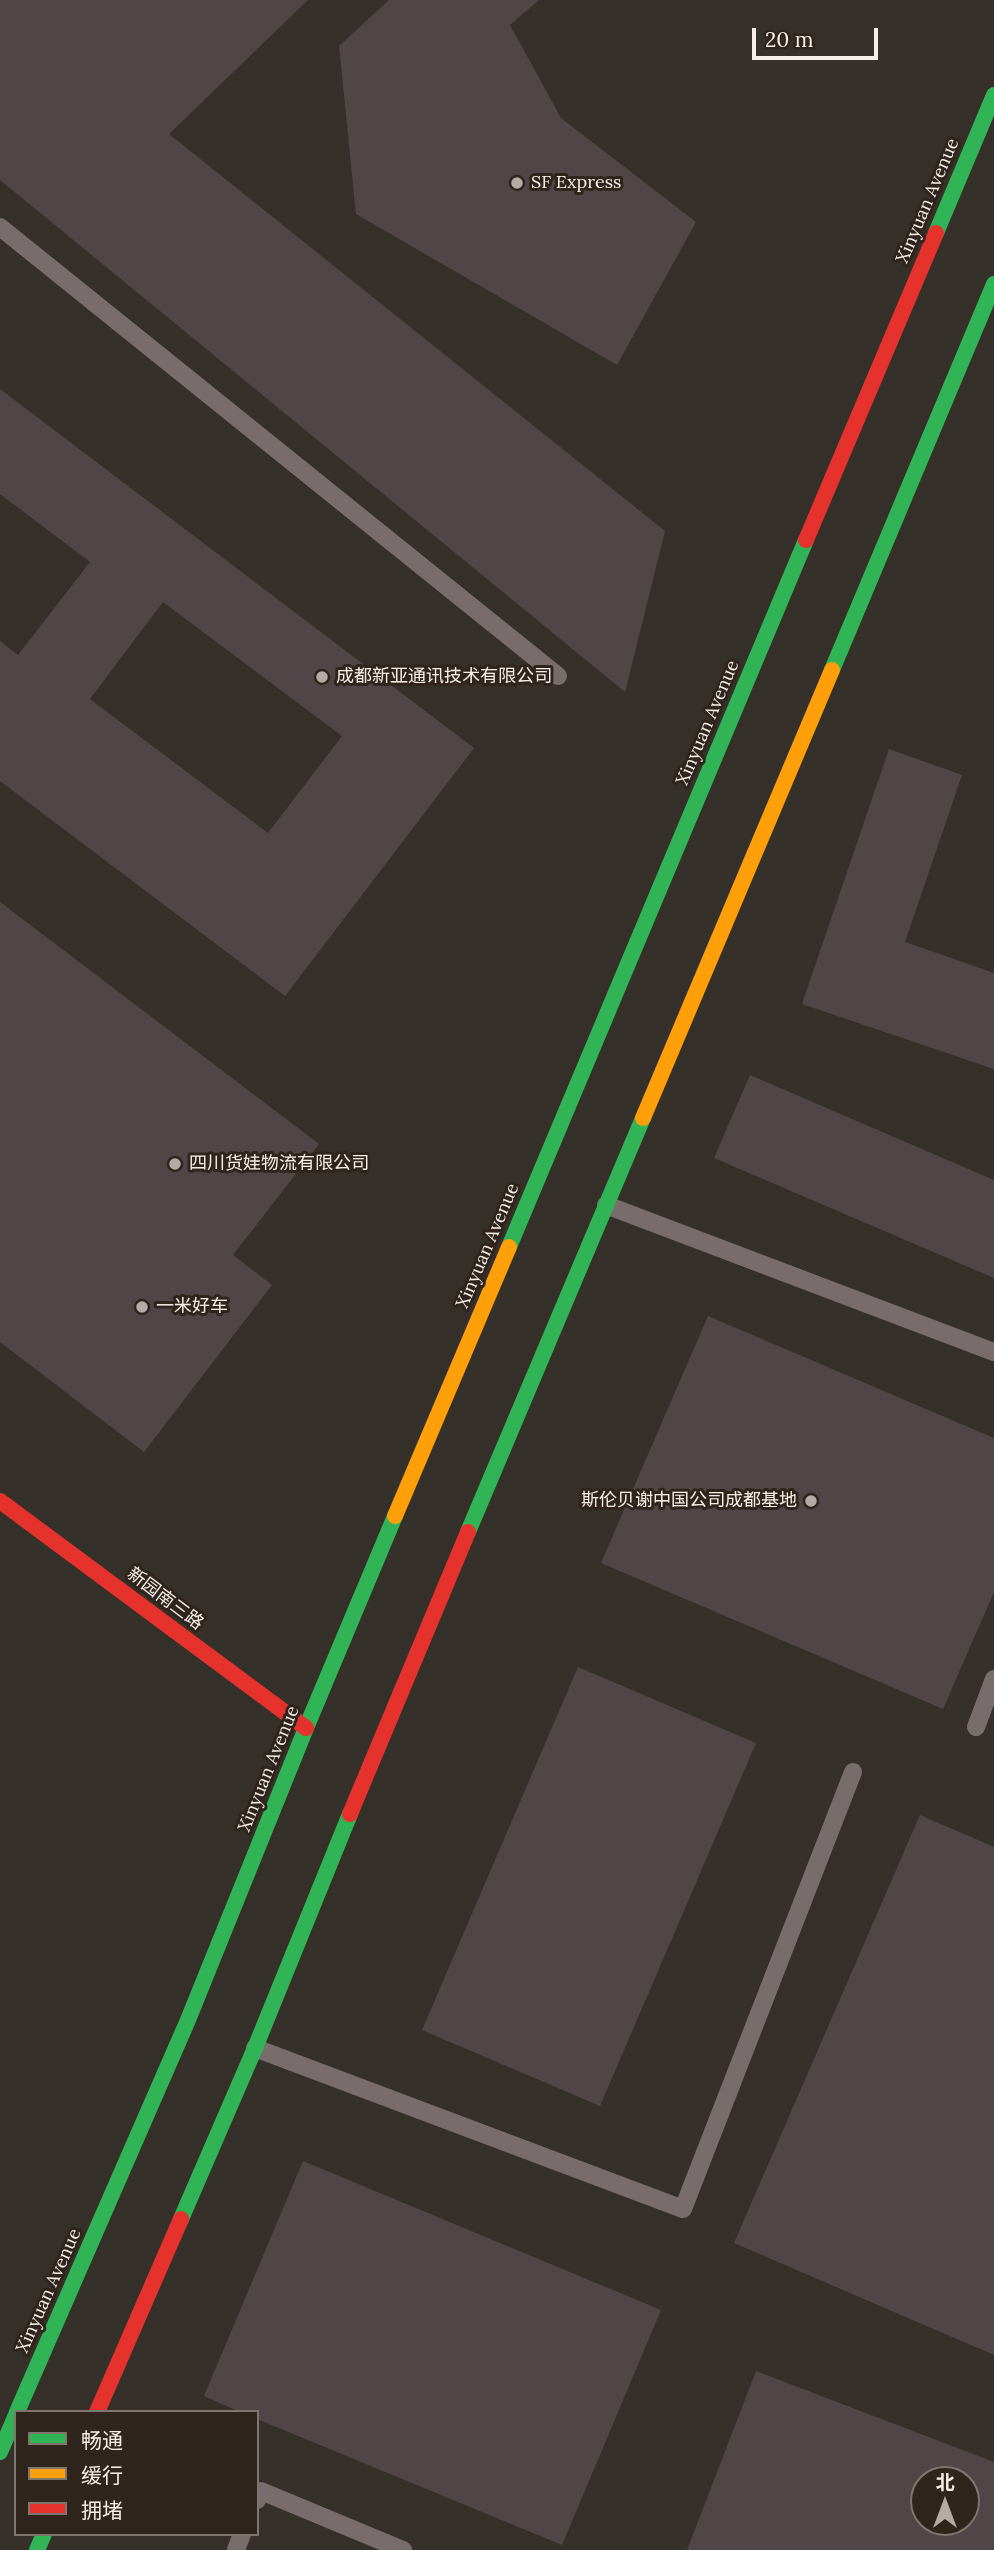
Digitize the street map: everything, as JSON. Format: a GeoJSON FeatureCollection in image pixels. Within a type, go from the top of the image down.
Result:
{"type":"FeatureCollection","features":[{"type":"Feature","properties":{"kind":"street","name":"Xinyuan Avenue"},"geometry":{"type":"LineString","coordinates":[[19,2410],[188,2020],[306,1728],[994,95]]}},
{"type":"Feature","properties":{"kind":"street"},"geometry":{"type":"LineString","coordinates":[[98,2410],[255,2048],[374,1756],[994,284]]}},
{"type":"Feature","properties":{"kind":"street","name":"新园南三路"},"geometry":{"type":"LineString","coordinates":[[0,1501],[306,1728]]}},
{"type":"Feature","properties":{"kind":"street","name":"Xinyuan Avenue"},"geometry":{"type":"LineString","coordinates":[[0,2452],[14,2421]]}},
{"type":"Feature","properties":{"kind":"lane"},"geometry":{"type":"LineString","coordinates":[[0,228],[558,676]]}},
{"type":"Feature","properties":{"kind":"lane"},"geometry":{"type":"LineString","coordinates":[[606,1205],[994,1352]]}},
{"type":"Feature","properties":{"kind":"lane"},"geometry":{"type":"LineString","coordinates":[[976,1727],[994,1679]]}},
{"type":"Feature","properties":{"kind":"lane"},"geometry":{"type":"LineString","coordinates":[[255,2048],[683,2209],[853,1772]]}},
{"type":"Feature","properties":{"kind":"lane"},"geometry":{"type":"LineString","coordinates":[[259,2496],[261,2491],[403,2550]]}},
{"type":"Feature","properties":{"kind":"building"},"geometry":{"type":"Polygon","coordinates":[[[0,0],[308,0],[169,134],[665,531],[625,692],[0,180],[0,0]]]}},
{"type":"Feature","properties":{"kind":"building"},"geometry":{"type":"Polygon","coordinates":[[[389,0],[539,0],[510,25],[561,118],[696,222],[617,365],[356,214],[339,46],[389,0]]]}},
{"type":"Feature","properties":{"kind":"building","name":"成都新亚通讯技术有限公司"},"geometry":{"type":"Polygon","coordinates":[[[0,389],[474,748],[285,996],[0,781],[0,641],[18,655],[90,562],[0,494],[0,389]],[[163,602],[90,699],[268,833],[342,736],[163,602]]]}},
{"type":"Feature","properties":{"kind":"building"},"geometry":{"type":"Polygon","coordinates":[[[889,749],[962,775],[905,942],[994,973],[994,1069],[802,1004],[889,749]]]}},
{"type":"Feature","properties":{"kind":"building"},"geometry":{"type":"Polygon","coordinates":[[[0,902],[319,1144],[233,1255],[272,1285],[144,1452],[0,1342],[0,902]]]}},
{"type":"Feature","properties":{"kind":"building"},"geometry":{"type":"Polygon","coordinates":[[[750,1075],[994,1180],[994,1278],[714,1158],[750,1075]]]}},
{"type":"Feature","properties":{"kind":"building","name":"斯伦贝谢中国公司成都基地"},"geometry":{"type":"Polygon","coordinates":[[[708,1316],[994,1438],[994,1592],[943,1709],[601,1563],[708,1316]]]}},
{"type":"Feature","properties":{"kind":"building"},"geometry":{"type":"Polygon","coordinates":[[[578,1667],[756,1743],[600,2106],[422,2030],[578,1667]]]}},
{"type":"Feature","properties":{"kind":"building"},"geometry":{"type":"Polygon","coordinates":[[[920,1815],[994,1847],[994,2355],[734,2243],[920,1815]]]}},
{"type":"Feature","properties":{"kind":"building"},"geometry":{"type":"Polygon","coordinates":[[[303,2161],[661,2310],[562,2545],[259,2420],[259,2410],[236,2410],[204,2396],[303,2161]]]}},
{"type":"Feature","properties":{"kind":"building"},"geometry":{"type":"Polygon","coordinates":[[[756,2371],[994,2462],[994,2550],[687,2550],[756,2371]]]}},
{"type":"Feature","properties":{"kind":"traffic: fast"},"geometry":{"type":"LineString","coordinates":[[936,233],[994,95]]}},
{"type":"Feature","properties":{"kind":"traffic: fast"},"geometry":{"type":"LineString","coordinates":[[832,670],[994,284]]}},
{"type":"Feature","properties":{"kind":"traffic: fast"},"geometry":{"type":"LineString","coordinates":[[509,1247],[806,540]]}},
{"type":"Feature","properties":{"kind":"traffic: fast"},"geometry":{"type":"LineString","coordinates":[[468,1532],[643,1118]]}},
{"type":"Feature","properties":{"kind":"traffic: fast"},"geometry":{"type":"LineString","coordinates":[[18,2410],[188,2020],[395,1516]]}},
{"type":"Feature","properties":{"kind":"traffic: fast"},"geometry":{"type":"LineString","coordinates":[[181,2219],[255,2048],[350,1814]]}},
{"type":"Feature","properties":{"kind":"traffic: fast"},"geometry":{"type":"LineString","coordinates":[[0,2452],[14,2420]]}},
{"type":"Feature","properties":{"kind":"traffic: fast"},"geometry":{"type":"LineString","coordinates":[[37,2550],[43,2536]]}},
{"type":"Feature","properties":{"kind":"traffic: slow"},"geometry":{"type":"LineString","coordinates":[[643,1118],[832,670]]}},
{"type":"Feature","properties":{"kind":"traffic: slow"},"geometry":{"type":"LineString","coordinates":[[395,1516],[509,1247]]}},
{"type":"Feature","properties":{"kind":"traffic: jam"},"geometry":{"type":"LineString","coordinates":[[806,540],[936,233]]}},
{"type":"Feature","properties":{"kind":"traffic: jam"},"geometry":{"type":"LineString","coordinates":[[0,1501],[306,1728]]}},
{"type":"Feature","properties":{"kind":"traffic: jam"},"geometry":{"type":"LineString","coordinates":[[350,1814],[468,1532]]}},
{"type":"Feature","properties":{"kind":"traffic: jam"},"geometry":{"type":"LineString","coordinates":[[98,2410],[181,2219]]}},
{"type":"Feature","properties":{"kind":"place","name":"SF Express"},"geometry":{"type":"Point","coordinates":[517,183]}},
{"type":"Feature","properties":{"kind":"place","name":"成都新亚通讯技术有限公司"},"geometry":{"type":"Point","coordinates":[322,677]}},
{"type":"Feature","properties":{"kind":"place","name":"四川货娃物流有限公司"},"geometry":{"type":"Point","coordinates":[175,1164]}},
{"type":"Feature","properties":{"kind":"place","name":"一米好车"},"geometry":{"type":"Point","coordinates":[142,1307]}},
{"type":"Feature","properties":{"kind":"place","name":"斯伦贝谢中国公司成都基地"},"geometry":{"type":"Point","coordinates":[811,1501]}}]}
